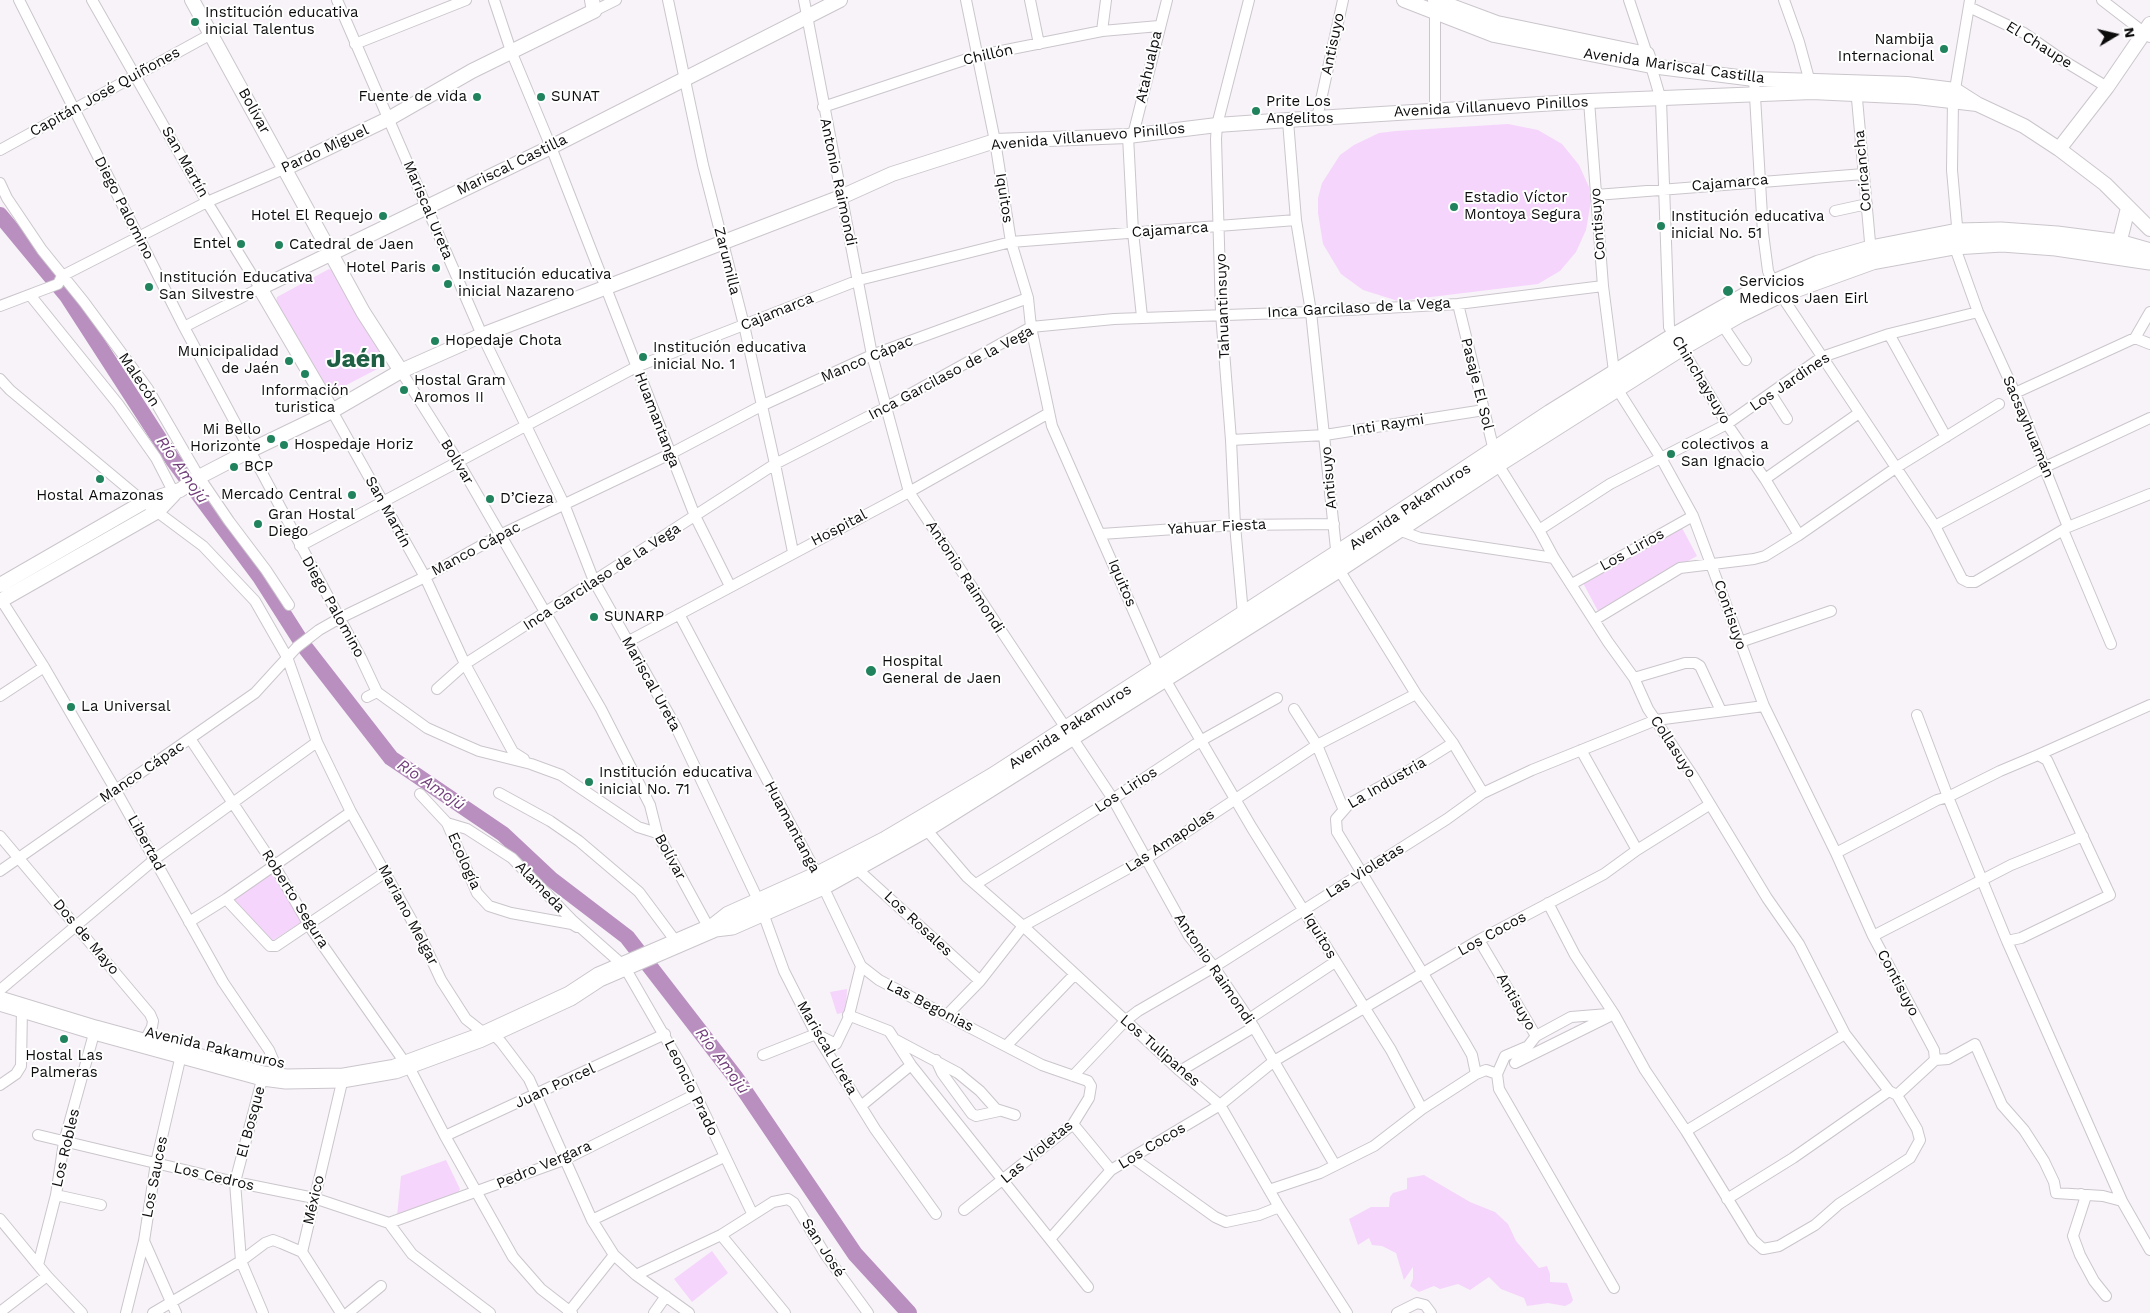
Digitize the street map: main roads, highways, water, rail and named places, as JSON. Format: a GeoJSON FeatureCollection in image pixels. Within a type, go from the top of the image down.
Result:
{"type":"FeatureCollection","features":[{"type":"Feature","properties":{"kind":"highway","name":"Avenida Pakamuros"},"geometry":{"type":"LineString","coordinates":[[269,1070],[343,1068],[405,1061],[570,996],[599,977],[628,964],[712,929],[732,925],[761,907],[820,881],[856,868],[926,828],[1161,673],[1337,562],[1495,457],[1615,381],[1678,342],[1775,289],[1871,255],[1957,241],[2118,249],[2150,253]]}},
{"type":"Feature","properties":{"kind":"highway","name":"Avenida Pakamuros"},"geometry":{"type":"LineString","coordinates":[[2118,249],[2150,260]]}},
{"type":"Feature","properties":{"kind":"highway","name":"Avenida Pakamuros"},"geometry":{"type":"LineString","coordinates":[[1678,342],[1721,323],[1775,289]]}},
{"type":"Feature","properties":{"kind":"highway","name":"Avenida Pakamuros"},"geometry":{"type":"LineString","coordinates":[[1161,673],[1243,614],[1396,529],[1495,457]]}},
{"type":"Feature","properties":{"kind":"highway","name":"Avenida Pakamuros"},"geometry":{"type":"LineString","coordinates":[[820,881],[1068,734]]}},
{"type":"Feature","properties":{"kind":"highway","name":"Avenida Pakamuros"},"geometry":{"type":"LineString","coordinates":[[0,992],[146,1039]]}},
{"type":"Feature","properties":{"kind":"highway"},"geometry":{"type":"LineString","coordinates":[[0,992],[22,1008],[95,1030],[146,1039],[269,1070],[286,1079],[343,1078],[370,1075],[405,1061]]}},
{"type":"Feature","properties":{"kind":"waterway","name":"Río Amojú"},"geometry":{"type":"LineString","coordinates":[[0,215],[67,296],[173,460],[260,577],[304,646],[391,758],[503,834],[551,879],[627,937],[736,1078],[855,1254],[909,1313]]}},
{"type":"Feature","properties":{"kind":"place","name":"Institución educativa inicial Talentus"},"geometry":{"type":"Point","coordinates":[195,22]}},
{"type":"Feature","properties":{"kind":"place","name":"Nambija Internacional"},"geometry":{"type":"Point","coordinates":[1944,49]}},
{"type":"Feature","properties":{"kind":"place","name":"Fuente de vida"},"geometry":{"type":"Point","coordinates":[477,97]}},
{"type":"Feature","properties":{"kind":"place","name":"SUNAT"},"geometry":{"type":"Point","coordinates":[541,97]}},
{"type":"Feature","properties":{"kind":"place","name":"Prite Los Angelitos"},"geometry":{"type":"Point","coordinates":[1256,111]}},
{"type":"Feature","properties":{"kind":"place","name":"Estadio Víctor Montoya Segura"},"geometry":{"type":"Point","coordinates":[1454,207]}},
{"type":"Feature","properties":{"kind":"place","name":"Hotel El Requejo"},"geometry":{"type":"Point","coordinates":[383,216]}},
{"type":"Feature","properties":{"kind":"place","name":"Institución educativa inicial No. 51"},"geometry":{"type":"Point","coordinates":[1661,226]}},
{"type":"Feature","properties":{"kind":"place","name":"Entel"},"geometry":{"type":"Point","coordinates":[241,244]}},
{"type":"Feature","properties":{"kind":"place","name":"Catedral de Jaen"},"geometry":{"type":"Point","coordinates":[279,245]}},
{"type":"Feature","properties":{"kind":"place","name":"Hotel Paris"},"geometry":{"type":"Point","coordinates":[436,268]}},
{"type":"Feature","properties":{"kind":"place","name":"Institución educativa inicial Nazareno"},"geometry":{"type":"Point","coordinates":[448,284]}},
{"type":"Feature","properties":{"kind":"place","name":"Institución Educativa San Silvestre"},"geometry":{"type":"Point","coordinates":[149,287]}},
{"type":"Feature","properties":{"kind":"place","name":"Servicios Medicos Jaen Eirl"},"geometry":{"type":"Point","coordinates":[1728,291]}},
{"type":"Feature","properties":{"kind":"place","name":"Hopedaje Chota"},"geometry":{"type":"Point","coordinates":[435,341]}},
{"type":"Feature","properties":{"kind":"place","name":"Institución educativa inicial No. 1"},"geometry":{"type":"Point","coordinates":[643,357]}},
{"type":"Feature","properties":{"kind":"place","name":"Municipalidad de Jaén"},"geometry":{"type":"Point","coordinates":[289,361]}},
{"type":"Feature","properties":{"kind":"place","name":"Información turistica"},"geometry":{"type":"Point","coordinates":[305,374]}},
{"type":"Feature","properties":{"kind":"place","name":"Hostal Gram Aromos II"},"geometry":{"type":"Point","coordinates":[404,390]}},
{"type":"Feature","properties":{"kind":"place","name":"Mi Bello Horizonte"},"geometry":{"type":"Point","coordinates":[271,439]}},
{"type":"Feature","properties":{"kind":"place","name":"Hospedaje Horiz"},"geometry":{"type":"Point","coordinates":[284,445]}},
{"type":"Feature","properties":{"kind":"place","name":"colectivos a San Ignacio"},"geometry":{"type":"Point","coordinates":[1671,454]}},
{"type":"Feature","properties":{"kind":"place","name":"BCP"},"geometry":{"type":"Point","coordinates":[234,467]}},
{"type":"Feature","properties":{"kind":"place","name":"Hostal Amazonas"},"geometry":{"type":"Point","coordinates":[100,479]}},
{"type":"Feature","properties":{"kind":"place","name":"Mercado Central"},"geometry":{"type":"Point","coordinates":[352,495]}},
{"type":"Feature","properties":{"kind":"place","name":"D’Cieza"},"geometry":{"type":"Point","coordinates":[490,499]}},
{"type":"Feature","properties":{"kind":"place","name":"Gran Hostal Diego"},"geometry":{"type":"Point","coordinates":[258,524]}},
{"type":"Feature","properties":{"kind":"place","name":"SUNARP"},"geometry":{"type":"Point","coordinates":[594,617]}},
{"type":"Feature","properties":{"kind":"place","name":"Hospital General de Jaen"},"geometry":{"type":"Point","coordinates":[871,671]}},
{"type":"Feature","properties":{"kind":"place","name":"La Universal"},"geometry":{"type":"Point","coordinates":[71,707]}},
{"type":"Feature","properties":{"kind":"place","name":"Institución educativa inicial No. 71"},"geometry":{"type":"Point","coordinates":[589,782]}},
{"type":"Feature","properties":{"kind":"place","name":"Hostal Las Palmeras"},"geometry":{"type":"Point","coordinates":[64,1039]}},
{"type":"Feature","properties":{"kind":"district","name":"Jaén"},"geometry":{"type":"Point","coordinates":[356,360]}}]}
